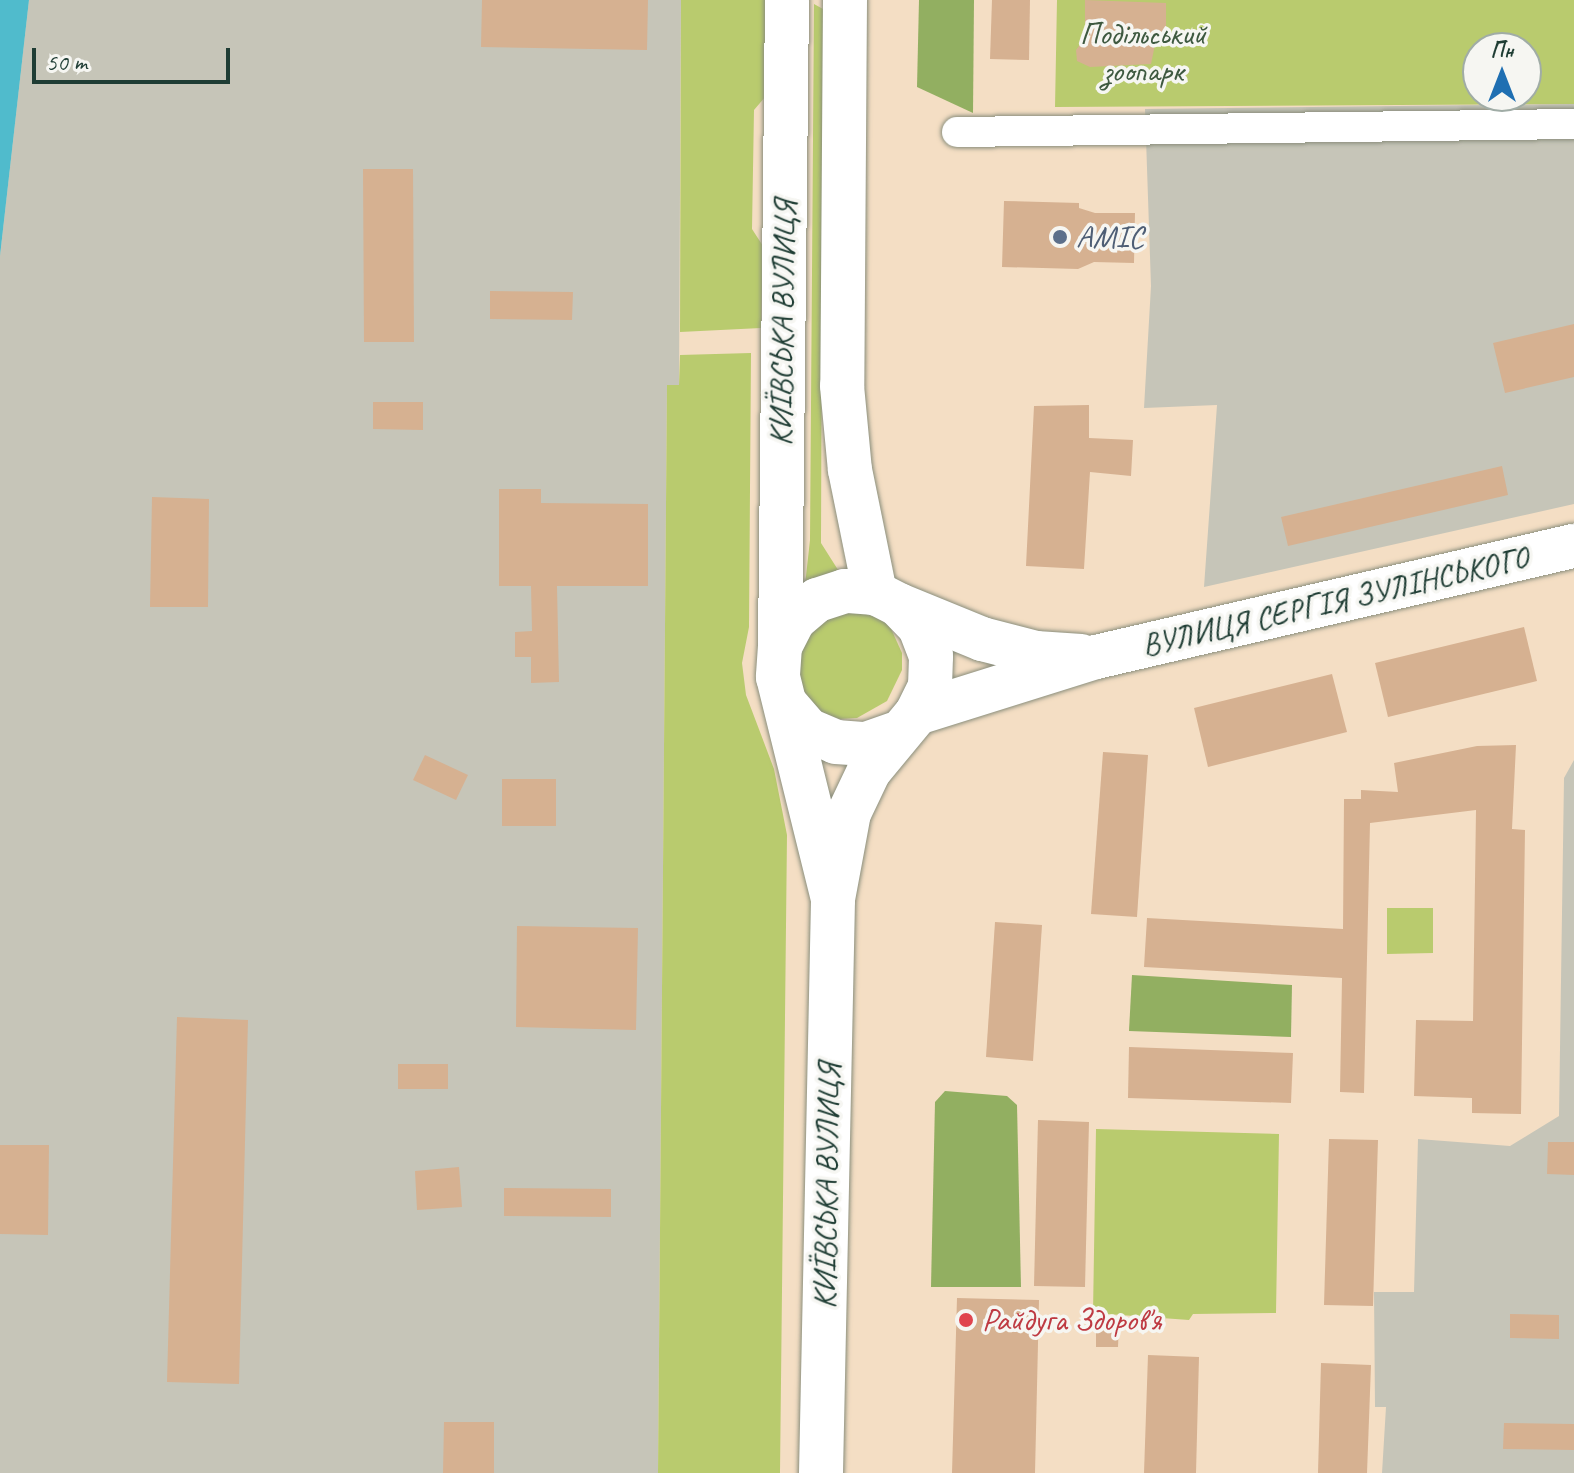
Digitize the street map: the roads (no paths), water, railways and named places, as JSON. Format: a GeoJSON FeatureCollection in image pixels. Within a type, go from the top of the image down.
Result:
{"type":"FeatureCollection","features":[{"type":"Feature","properties":{"kind":"main road","name":"КИЇВСЬКА ВУЛИЦЯ"},"geometry":{"type":"LineString","coordinates":[[780,646],[787,0]]}},
{"type":"Feature","properties":{"kind":"main road","name":"КИЇВСЬКА ВУЛИЦЯ"},"geometry":{"type":"LineString","coordinates":[[845,0],[842,386],[850,470],[887,599]]}},
{"type":"Feature","properties":{"kind":"main road","name":"ВУЛИЦЯ СЕРГІЯ ЗУЛІНСЬКОГО"},"geometry":{"type":"LineString","coordinates":[[1096,657],[1574,546]]}},
{"type":"Feature","properties":{"kind":"main road"},"geometry":{"type":"LineString","coordinates":[[833,899],[788,707],[778,677],[780,646],[794,619],[817,600],[845,591],[887,599],[982,639],[1036,653],[1096,657]]}},
{"type":"Feature","properties":{"kind":"main road"},"geometry":{"type":"LineString","coordinates":[[833,899],[849,813],[930,686],[931,656],[920,627],[887,599]]}},
{"type":"Feature","properties":{"kind":"main road"},"geometry":{"type":"LineString","coordinates":[[788,707],[808,730],[836,742],[866,744],[906,723],[1096,657]]}},
{"type":"Feature","properties":{"kind":"main road","name":"КИЇВСЬКА ВУЛИЦЯ"},"geometry":{"type":"LineString","coordinates":[[821,1473],[833,899]]}},
{"type":"Feature","properties":{"kind":"street"},"geometry":{"type":"LineString","coordinates":[[957,132],[1574,124]]}},
{"type":"Feature","properties":{"kind":"water"},"geometry":{"type":"Polygon","coordinates":[[[0,0],[29,0],[0,256],[0,0]]]}},
{"type":"Feature","properties":{"kind":"place","name":"АМІС"},"geometry":{"type":"Point","coordinates":[1060,237]}},
{"type":"Feature","properties":{"kind":"place","name":"Райдуга Здоров'я"},"geometry":{"type":"Point","coordinates":[966,1320]}},
{"type":"Feature","properties":{"kind":"park label","name":"Подільський зоопарк"},"geometry":{"type":"Point","coordinates":[1143,54]}}]}
